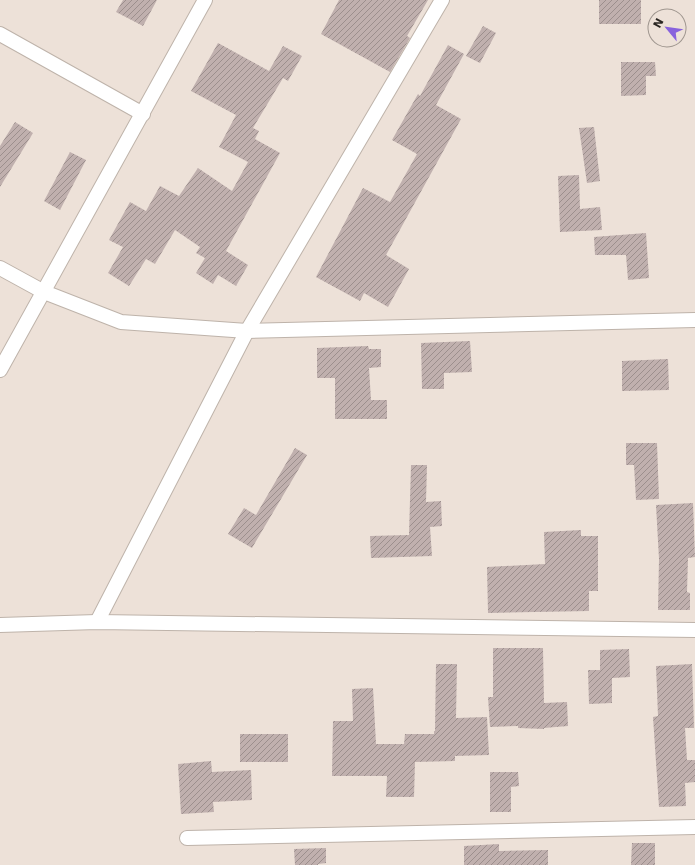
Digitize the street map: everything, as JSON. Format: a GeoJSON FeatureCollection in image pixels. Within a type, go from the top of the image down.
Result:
{"type":"FeatureCollection","features":[{"type":"Feature","properties":{"kind":"street"},"geometry":{"type":"LineString","coordinates":[[0,370],[205,0]]}},
{"type":"Feature","properties":{"kind":"street"},"geometry":{"type":"LineString","coordinates":[[97,622],[247,331],[442,0]]}},
{"type":"Feature","properties":{"kind":"street"},"geometry":{"type":"LineString","coordinates":[[0,34],[143,114]]}},
{"type":"Feature","properties":{"kind":"street"},"geometry":{"type":"LineString","coordinates":[[0,268],[44,292],[120,322],[247,331],[695,320]]}},
{"type":"Feature","properties":{"kind":"street"},"geometry":{"type":"LineString","coordinates":[[0,625],[97,622],[695,630]]}},
{"type":"Feature","properties":{"kind":"street"},"geometry":{"type":"LineString","coordinates":[[187,838],[695,827]]}},
{"type":"Feature","properties":{"kind":"building"},"geometry":{"type":"Polygon","coordinates":[[[123,0],[157,0],[143,26],[116,12],[123,0]]]}},
{"type":"Feature","properties":{"kind":"building"},"geometry":{"type":"Polygon","coordinates":[[[339,0],[428,0],[407,36],[410,38],[390,72],[321,34],[339,0]]]}},
{"type":"Feature","properties":{"kind":"building"},"geometry":{"type":"Polygon","coordinates":[[[599,0],[641,0],[641,24],[599,24],[599,0]]]}},
{"type":"Feature","properties":{"kind":"building"},"geometry":{"type":"Polygon","coordinates":[[[483,26],[496,33],[480,63],[466,56],[483,26]]]}},
{"type":"Feature","properties":{"kind":"building"},"geometry":{"type":"Polygon","coordinates":[[[218,43],[269,71],[283,46],[302,56],[288,81],[283,78],[253,128],[259,131],[255,139],[280,153],[226,251],[248,265],[236,286],[218,275],[213,284],[196,273],[205,258],[196,253],[200,247],[175,230],[155,264],[146,259],[129,286],[108,273],[123,247],[109,240],[130,202],[146,211],[160,186],[179,196],[198,168],[232,191],[248,162],[219,147],[236,115],[191,91],[218,43]]]}},
{"type":"Feature","properties":{"kind":"building"},"geometry":{"type":"Polygon","coordinates":[[[448,45],[464,54],[436,105],[461,119],[386,255],[409,269],[388,307],[364,293],[360,301],[316,277],[363,188],[390,202],[417,154],[392,140],[418,94],[420,96],[448,45]]]}},
{"type":"Feature","properties":{"kind":"building"},"geometry":{"type":"Polygon","coordinates":[[[621,62],[655,62],[656,76],[646,76],[646,95],[621,96],[621,62]]]}},
{"type":"Feature","properties":{"kind":"building"},"geometry":{"type":"Polygon","coordinates":[[[15,122],[33,133],[0,187],[0,146],[15,122]]]}},
{"type":"Feature","properties":{"kind":"building"},"geometry":{"type":"Polygon","coordinates":[[[594,127],[600,181],[587,183],[579,128],[594,127]]]}},
{"type":"Feature","properties":{"kind":"building"},"geometry":{"type":"Polygon","coordinates":[[[70,152],[86,160],[60,210],[44,201],[70,152]]]}},
{"type":"Feature","properties":{"kind":"building"},"geometry":{"type":"Polygon","coordinates":[[[579,175],[580,209],[600,207],[602,230],[560,232],[558,176],[579,175]]]}},
{"type":"Feature","properties":{"kind":"building"},"geometry":{"type":"Polygon","coordinates":[[[646,233],[649,278],[628,280],[626,255],[595,255],[594,237],[646,233]]]}},
{"type":"Feature","properties":{"kind":"building"},"geometry":{"type":"Polygon","coordinates":[[[470,341],[472,372],[444,373],[444,389],[422,389],[421,343],[470,341]]]}},
{"type":"Feature","properties":{"kind":"building"},"geometry":{"type":"Polygon","coordinates":[[[368,346],[369,349],[381,349],[381,367],[369,368],[371,400],[387,400],[387,419],[335,419],[335,378],[317,378],[317,348],[368,346]]]}},
{"type":"Feature","properties":{"kind":"building"},"geometry":{"type":"Polygon","coordinates":[[[668,359],[669,390],[622,391],[622,361],[668,359]]]}},
{"type":"Feature","properties":{"kind":"building"},"geometry":{"type":"Polygon","coordinates":[[[626,443],[657,443],[659,499],[636,500],[634,465],[626,465],[626,443]]]}},
{"type":"Feature","properties":{"kind":"building"},"geometry":{"type":"Polygon","coordinates":[[[295,448],[307,455],[252,548],[228,534],[244,508],[256,515],[295,448]]]}},
{"type":"Feature","properties":{"kind":"building"},"geometry":{"type":"Polygon","coordinates":[[[411,465],[427,465],[426,502],[441,501],[442,526],[430,527],[432,556],[371,558],[370,536],[409,535],[411,465]]]}},
{"type":"Feature","properties":{"kind":"building"},"geometry":{"type":"Polygon","coordinates":[[[693,503],[695,557],[688,558],[687,592],[690,593],[690,610],[658,610],[659,559],[656,505],[693,503]]]}},
{"type":"Feature","properties":{"kind":"building"},"geometry":{"type":"Polygon","coordinates":[[[581,530],[581,536],[598,536],[598,591],[589,591],[589,611],[488,613],[487,567],[545,564],[544,532],[581,530]]]}},
{"type":"Feature","properties":{"kind":"building"},"geometry":{"type":"Polygon","coordinates":[[[493,648],[543,648],[544,703],[567,702],[568,726],[544,729],[518,728],[518,726],[490,727],[488,697],[493,697],[493,648]]]}},
{"type":"Feature","properties":{"kind":"building"},"geometry":{"type":"Polygon","coordinates":[[[629,649],[630,677],[612,678],[612,703],[589,704],[588,670],[600,670],[600,650],[629,649]]]}},
{"type":"Feature","properties":{"kind":"building"},"geometry":{"type":"Polygon","coordinates":[[[436,664],[457,664],[456,718],[487,717],[489,755],[455,756],[455,761],[415,762],[414,797],[386,797],[387,776],[332,776],[333,721],[353,721],[352,689],[373,688],[376,744],[404,744],[405,734],[434,734],[436,664]]]}},
{"type":"Feature","properties":{"kind":"building"},"geometry":{"type":"Polygon","coordinates":[[[692,664],[694,728],[685,728],[687,760],[695,760],[695,782],[685,783],[686,806],[659,807],[653,717],[658,716],[656,666],[692,664]]]}},
{"type":"Feature","properties":{"kind":"building"},"geometry":{"type":"Polygon","coordinates":[[[240,734],[288,734],[288,762],[240,762],[240,734]]]}},
{"type":"Feature","properties":{"kind":"building"},"geometry":{"type":"Polygon","coordinates":[[[211,761],[212,772],[251,770],[252,800],[213,802],[214,812],[181,814],[178,764],[211,761]]]}},
{"type":"Feature","properties":{"kind":"building"},"geometry":{"type":"Polygon","coordinates":[[[490,772],[518,772],[519,786],[511,787],[511,812],[490,812],[490,772]]]}},
{"type":"Feature","properties":{"kind":"building"},"geometry":{"type":"Polygon","coordinates":[[[632,843],[655,843],[655,865],[631,865],[632,843]]]}},
{"type":"Feature","properties":{"kind":"building"},"geometry":{"type":"Polygon","coordinates":[[[499,844],[499,851],[548,850],[548,865],[464,865],[464,846],[499,844]]]}},
{"type":"Feature","properties":{"kind":"building"},"geometry":{"type":"Polygon","coordinates":[[[326,848],[326,863],[318,865],[295,865],[294,849],[326,848]]]}}]}
